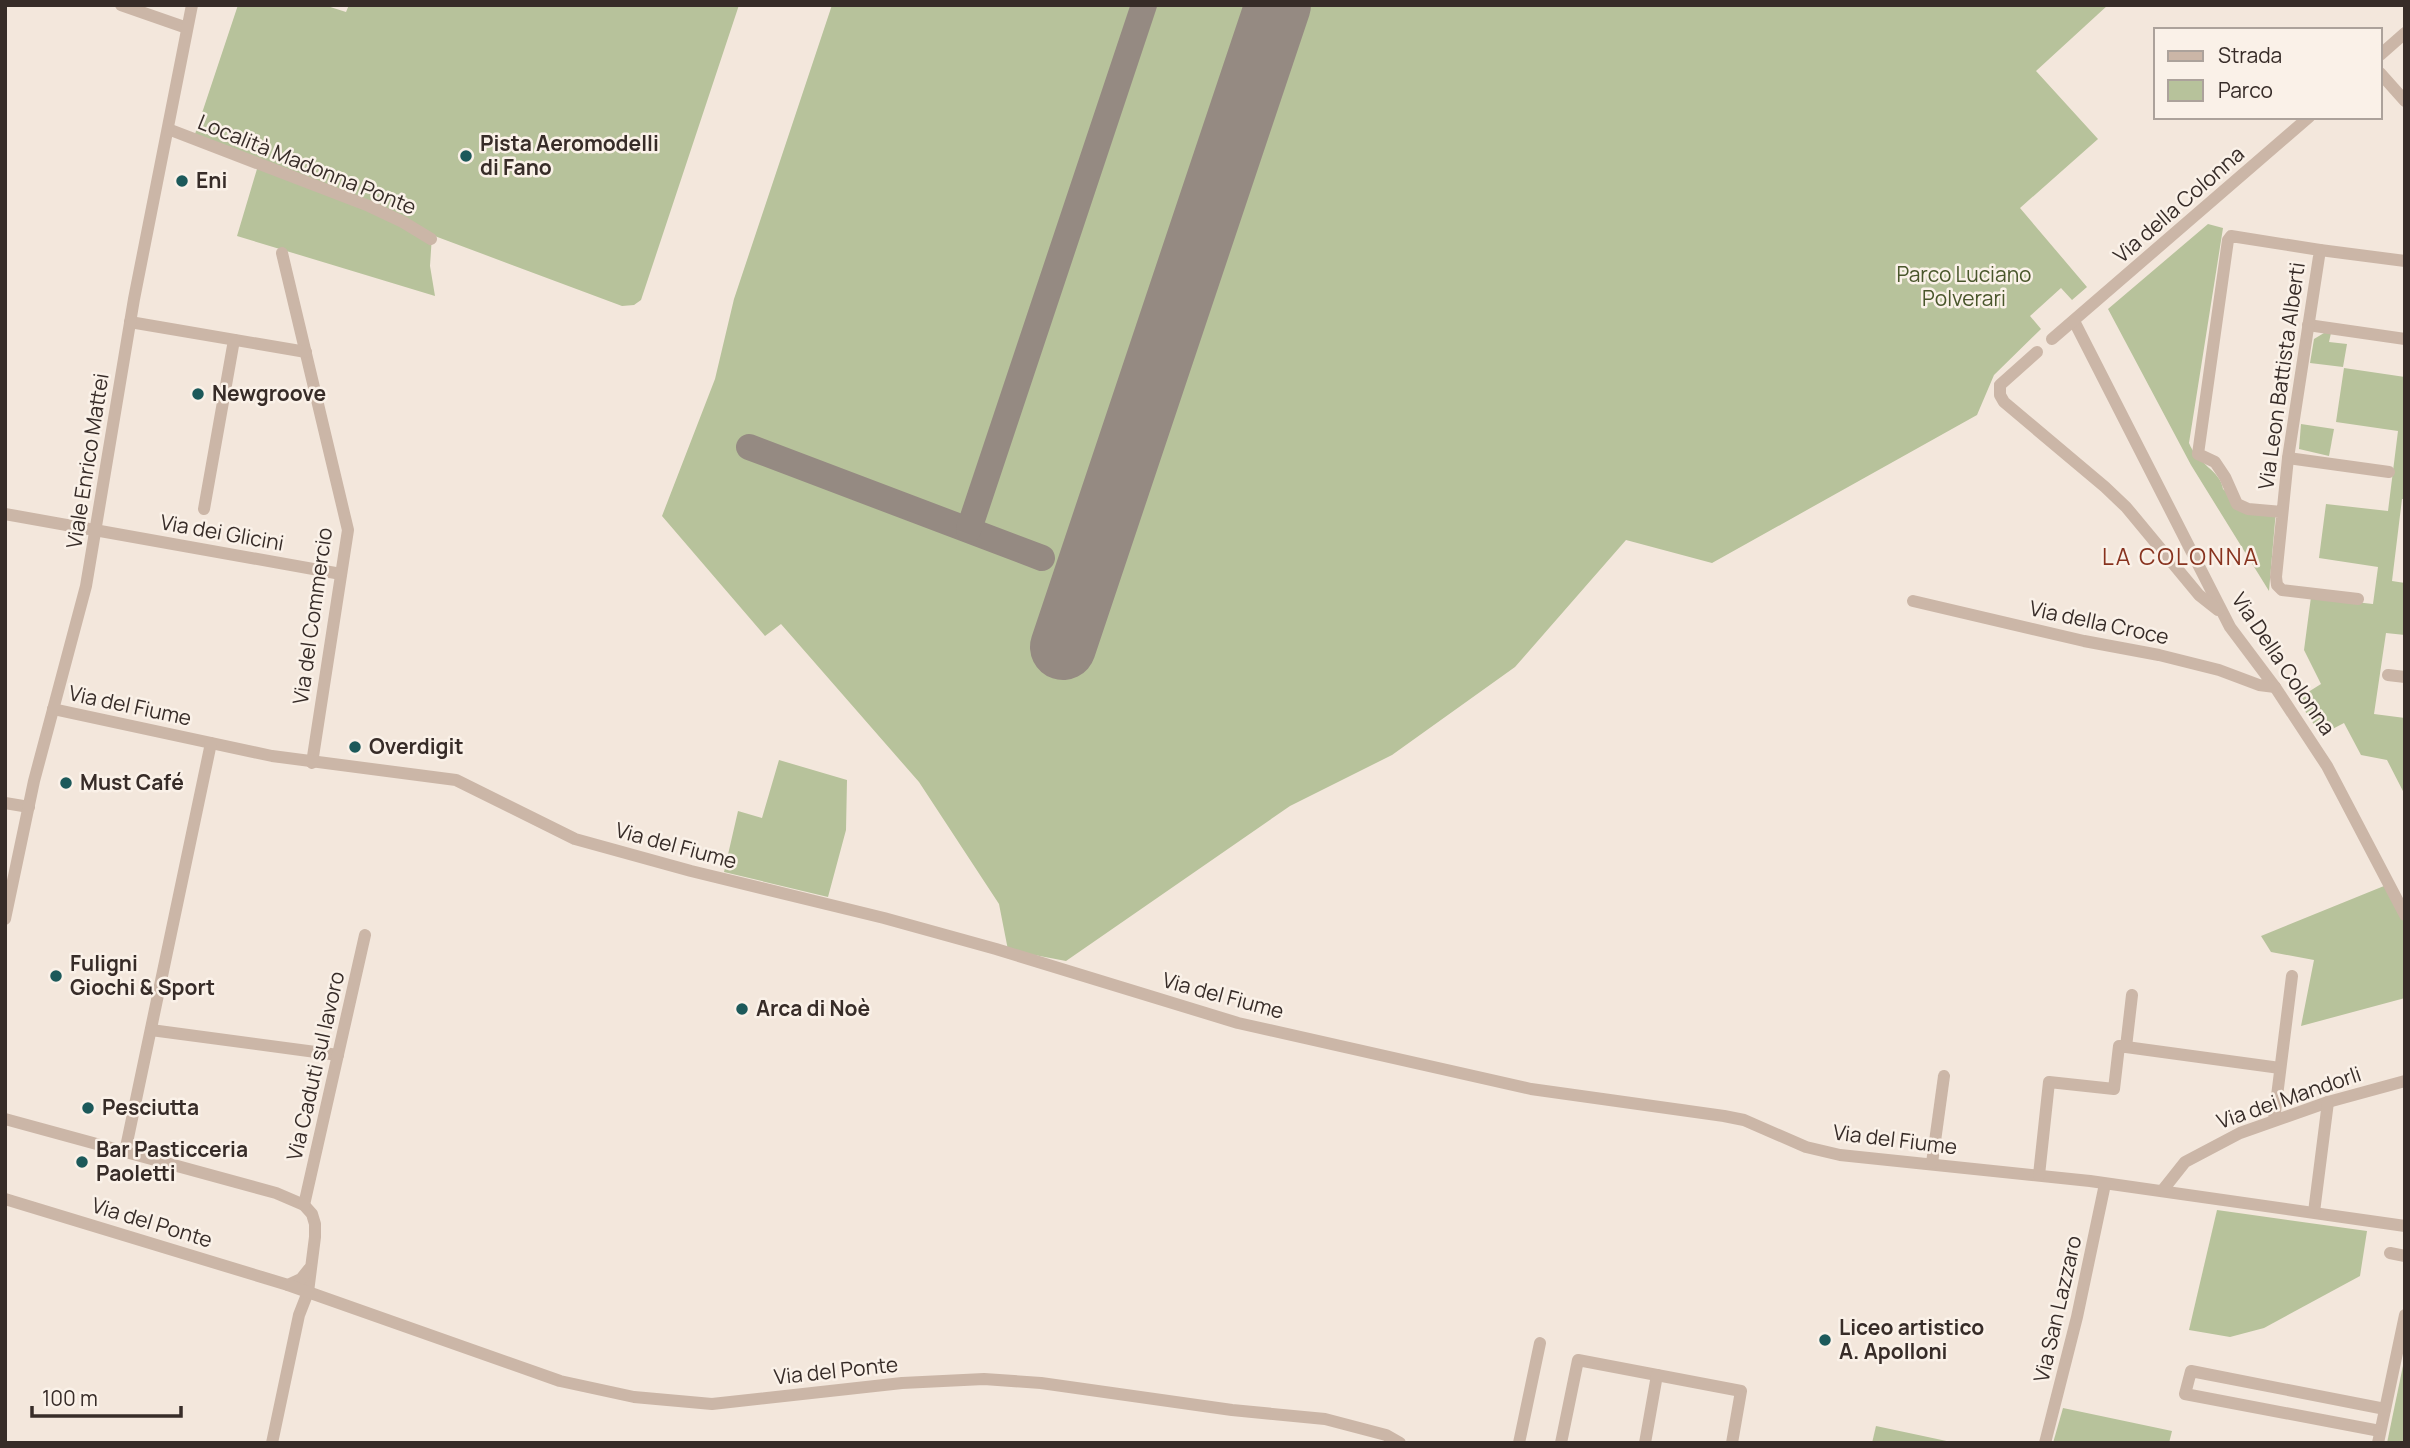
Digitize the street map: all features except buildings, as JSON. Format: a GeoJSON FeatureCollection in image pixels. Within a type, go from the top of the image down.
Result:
{"type":"FeatureCollection","features":[{"type":"Feature","properties":{"kind":"street"},"geometry":{"type":"LineString","coordinates":[[121,5],[187,28]]}},
{"type":"Feature","properties":{"kind":"street","name":"Viale Enrico Mattei"},"geometry":{"type":"LineString","coordinates":[[5,919],[29,807],[86,586],[130,322],[192,5]]}},
{"type":"Feature","properties":{"kind":"street"},"geometry":{"type":"LineString","coordinates":[[2382,53],[2405,33]]}},
{"type":"Feature","properties":{"kind":"street"},"geometry":{"type":"LineString","coordinates":[[2382,75],[2405,101]]}},
{"type":"Feature","properties":{"kind":"street","name":"Via della Colonna"},"geometry":{"type":"LineString","coordinates":[[2052,340],[2307,119]]}},
{"type":"Feature","properties":{"kind":"street","name":"Località Madonna Ponte"},"geometry":{"type":"LineString","coordinates":[[168,129],[369,206],[431,239]]}},
{"type":"Feature","properties":{"kind":"street","name":"Via Leon Battista Alberti"},"geometry":{"type":"LineString","coordinates":[[2282,512],[2248,509],[2237,504],[2215,462],[2198,454],[2228,240],[2231,236],[2320,250],[2287,458],[2276,577],[2277,585],[2282,590],[2358,599]]}},
{"type":"Feature","properties":{"kind":"street"},"geometry":{"type":"LineString","coordinates":[[2320,250],[2405,261]]}},
{"type":"Feature","properties":{"kind":"street","name":"Via del Commercio"},"geometry":{"type":"LineString","coordinates":[[282,253],[348,530],[312,763]]}},
{"type":"Feature","properties":{"kind":"street","name":"Via Della Colonna"},"geometry":{"type":"LineString","coordinates":[[2074,321],[2225,618],[2327,766],[2405,915]]}},
{"type":"Feature","properties":{"kind":"street"},"geometry":{"type":"LineString","coordinates":[[130,322],[306,352]]}},
{"type":"Feature","properties":{"kind":"street"},"geometry":{"type":"LineString","coordinates":[[2308,325],[2405,339]]}},
{"type":"Feature","properties":{"kind":"street"},"geometry":{"type":"LineString","coordinates":[[204,509],[234,340]]}},
{"type":"Feature","properties":{"kind":"street"},"geometry":{"type":"LineString","coordinates":[[2037,352],[2000,385],[2000,395],[2004,402],[2119,500],[2199,595],[2214,604],[2225,618]]}},
{"type":"Feature","properties":{"kind":"street"},"geometry":{"type":"LineString","coordinates":[[2287,458],[2389,472]]}},
{"type":"Feature","properties":{"kind":"street","name":"Via dei Glicini"},"geometry":{"type":"LineString","coordinates":[[5,514],[341,574]]}},
{"type":"Feature","properties":{"kind":"street","name":"Via della Croce"},"geometry":{"type":"LineString","coordinates":[[1913,601],[2159,655],[2218,670],[2259,685],[2275,687]]}},
{"type":"Feature","properties":{"kind":"street"},"geometry":{"type":"LineString","coordinates":[[2388,675],[2405,677]]}},
{"type":"Feature","properties":{"kind":"street","name":"Via del Fiume"},"geometry":{"type":"LineString","coordinates":[[53,709],[312,763],[456,780],[575,839],[958,938],[1238,1023],[1531,1089],[1744,1120],[1806,1147],[1840,1155],[2039,1175],[2405,1226]]}},
{"type":"Feature","properties":{"kind":"street"},"geometry":{"type":"LineString","coordinates":[[125,1152],[211,743]]}},
{"type":"Feature","properties":{"kind":"street"},"geometry":{"type":"LineString","coordinates":[[5,803],[29,807]]}},
{"type":"Feature","properties":{"kind":"street","name":"Via Caduti sul lavoro"},"geometry":{"type":"LineString","coordinates":[[304,1205],[365,935]]}},
{"type":"Feature","properties":{"kind":"street"},"geometry":{"type":"LineString","coordinates":[[2274,1120],[2292,976]]}},
{"type":"Feature","properties":{"kind":"street"},"geometry":{"type":"LineString","coordinates":[[2126,1047],[2132,995]]}},
{"type":"Feature","properties":{"kind":"street"},"geometry":{"type":"LineString","coordinates":[[151,1030],[338,1055]]}},
{"type":"Feature","properties":{"kind":"street"},"geometry":{"type":"LineString","coordinates":[[2039,1175],[2049,1082],[2114,1089],[2119,1046],[2280,1068]]}},
{"type":"Feature","properties":{"kind":"street"},"geometry":{"type":"LineString","coordinates":[[1932,1163],[1944,1076]]}},
{"type":"Feature","properties":{"kind":"street","name":"Via dei Mandorli"},"geometry":{"type":"LineString","coordinates":[[2162,1191],[2185,1162],[2211,1146],[2274,1120],[2405,1081]]}},
{"type":"Feature","properties":{"kind":"street"},"geometry":{"type":"LineString","coordinates":[[2314,1212],[2328,1102]]}},
{"type":"Feature","properties":{"kind":"street"},"geometry":{"type":"LineString","coordinates":[[5,1119],[276,1193],[304,1205],[312,1214],[315,1237],[308,1292],[299,1315],[272,1443]]}},
{"type":"Feature","properties":{"kind":"street","name":"Via San Lazzaro"},"geometry":{"type":"LineString","coordinates":[[2045,1443],[2077,1317],[2105,1184]]}},
{"type":"Feature","properties":{"kind":"street","name":"Via del Ponte"},"geometry":{"type":"LineString","coordinates":[[5,1199],[288,1285],[560,1381],[634,1397],[712,1404],[902,1383],[984,1379],[1041,1382],[1232,1410],[1325,1419],[1386,1434],[1400,1443]]}},
{"type":"Feature","properties":{"kind":"street"},"geometry":{"type":"LineString","coordinates":[[2390,1253],[2405,1256]]}},
{"type":"Feature","properties":{"kind":"street"},"geometry":{"type":"LineString","coordinates":[[299,1315],[296,1296],[288,1285],[301,1279],[309,1269]]}},
{"type":"Feature","properties":{"kind":"street"},"geometry":{"type":"LineString","coordinates":[[2385,1409],[2190,1371],[2185,1394],[2379,1437],[2385,1409],[2405,1315]]}},
{"type":"Feature","properties":{"kind":"street"},"geometry":{"type":"LineString","coordinates":[[1520,1443],[1540,1343]]}},
{"type":"Feature","properties":{"kind":"street"},"geometry":{"type":"LineString","coordinates":[[1561,1443],[1578,1360],[1741,1391],[1732,1443]]}},
{"type":"Feature","properties":{"kind":"street"},"geometry":{"type":"LineString","coordinates":[[1645,1443],[1657,1375]]}},
{"type":"Feature","properties":{"kind":"green space","name":"Pista Aeromodelli di Fano"},"geometry":{"type":"Polygon","coordinates":[[[238,5],[324,5],[346,12],[349,5],[739,5],[641,300],[634,305],[622,306],[432,235],[430,266],[435,296],[237,236],[257,169],[194,137],[238,5]]]}},
{"type":"Feature","properties":{"kind":"green space","name":"Parco Luciano Polverari"},"geometry":{"type":"Polygon","coordinates":[[[832,5],[2108,5],[2036,71],[2098,139],[2020,208],[2087,287],[2072,300],[2061,288],[2030,316],[2041,329],[1994,375],[1977,415],[1712,563],[1626,540],[1515,667],[1392,755],[1290,806],[1066,961],[1008,950],[999,904],[919,782],[781,624],[765,636],[662,516],[715,379],[734,299],[832,5]]]}},
{"type":"Feature","properties":{"kind":"green space"},"geometry":{"type":"Polygon","coordinates":[[[2208,224],[2223,228],[2189,443],[2197,457],[2218,477],[2223,489],[2237,501],[2276,510],[2269,591],[2191,465],[2108,309],[2208,224]]]}},
{"type":"Feature","properties":{"kind":"green space"},"geometry":{"type":"Polygon","coordinates":[[[2324,333],[2331,333],[2329,342],[2347,344],[2343,367],[2310,363],[2314,339],[2324,333]]]}},
{"type":"Feature","properties":{"kind":"green space"},"geometry":{"type":"Polygon","coordinates":[[[2344,368],[2405,377],[2405,499],[2402,499],[2392,581],[2405,583],[2405,635],[2386,633],[2374,714],[2405,718],[2405,795],[2387,760],[2361,755],[2344,723],[2321,735],[2297,699],[2321,684],[2304,650],[2311,597],[2373,604],[2378,567],[2319,558],[2326,504],[2388,511],[2398,431],[2336,422],[2344,368]]]}},
{"type":"Feature","properties":{"kind":"green space"},"geometry":{"type":"Polygon","coordinates":[[[2301,424],[2334,429],[2329,456],[2299,449],[2301,424]]]}},
{"type":"Feature","properties":{"kind":"green space"},"geometry":{"type":"Polygon","coordinates":[[[779,760],[847,780],[846,830],[828,897],[724,872],[738,811],[762,818],[779,760]]]}},
{"type":"Feature","properties":{"kind":"green space"},"geometry":{"type":"Polygon","coordinates":[[[2384,886],[2405,922],[2405,998],[2301,1026],[2314,960],[2271,952],[2261,936],[2384,886]]]}},
{"type":"Feature","properties":{"kind":"green space"},"geometry":{"type":"Polygon","coordinates":[[[2217,1210],[2367,1231],[2360,1276],[2264,1328],[2230,1337],[2189,1330],[2217,1210]]]}},
{"type":"Feature","properties":{"kind":"green space"},"geometry":{"type":"Polygon","coordinates":[[[2405,1356],[2405,1443],[2387,1443],[2405,1356]]]}},
{"type":"Feature","properties":{"kind":"green space"},"geometry":{"type":"Polygon","coordinates":[[[2063,1408],[2172,1431],[2169,1443],[2053,1443],[2063,1408]]]}},
{"type":"Feature","properties":{"kind":"green space"},"geometry":{"type":"Polygon","coordinates":[[[1876,1426],[1956,1443],[1872,1443],[1876,1426]]]}},
{"type":"Feature","properties":{"kind":"taxiway"},"geometry":{"type":"LineString","coordinates":[[969,529],[1144,5]]}},
{"type":"Feature","properties":{"kind":"taxiway"},"geometry":{"type":"LineString","coordinates":[[749,447],[1042,558]]}},
{"type":"Feature","properties":{"kind":"runway"},"geometry":{"type":"LineString","coordinates":[[1063,647],[1278,5]]}},
{"type":"Feature","properties":{"kind":"place","name":"Pista Aeromodelli di Fano"},"geometry":{"type":"Point","coordinates":[466,156]}},
{"type":"Feature","properties":{"kind":"place","name":"Eni"},"geometry":{"type":"Point","coordinates":[182,181]}},
{"type":"Feature","properties":{"kind":"place","name":"Newgroove"},"geometry":{"type":"Point","coordinates":[198,394]}},
{"type":"Feature","properties":{"kind":"place","name":"Overdigit"},"geometry":{"type":"Point","coordinates":[355,747]}},
{"type":"Feature","properties":{"kind":"place","name":"Must Café"},"geometry":{"type":"Point","coordinates":[66,783]}},
{"type":"Feature","properties":{"kind":"place","name":"Fuligni Giochi & Sport"},"geometry":{"type":"Point","coordinates":[56,976]}},
{"type":"Feature","properties":{"kind":"place","name":"Arca di Noè"},"geometry":{"type":"Point","coordinates":[742,1009]}},
{"type":"Feature","properties":{"kind":"place","name":"Pesciutta"},"geometry":{"type":"Point","coordinates":[88,1108]}},
{"type":"Feature","properties":{"kind":"place","name":"Bar Pasticceria Paoletti"},"geometry":{"type":"Point","coordinates":[82,1162]}},
{"type":"Feature","properties":{"kind":"place","name":"Liceo artistico A. Apolloni"},"geometry":{"type":"Point","coordinates":[1825,1340]}},
{"type":"Feature","properties":{"kind":"district","name":"LA COLONNA"},"geometry":{"type":"Point","coordinates":[2181,557]}}]}
